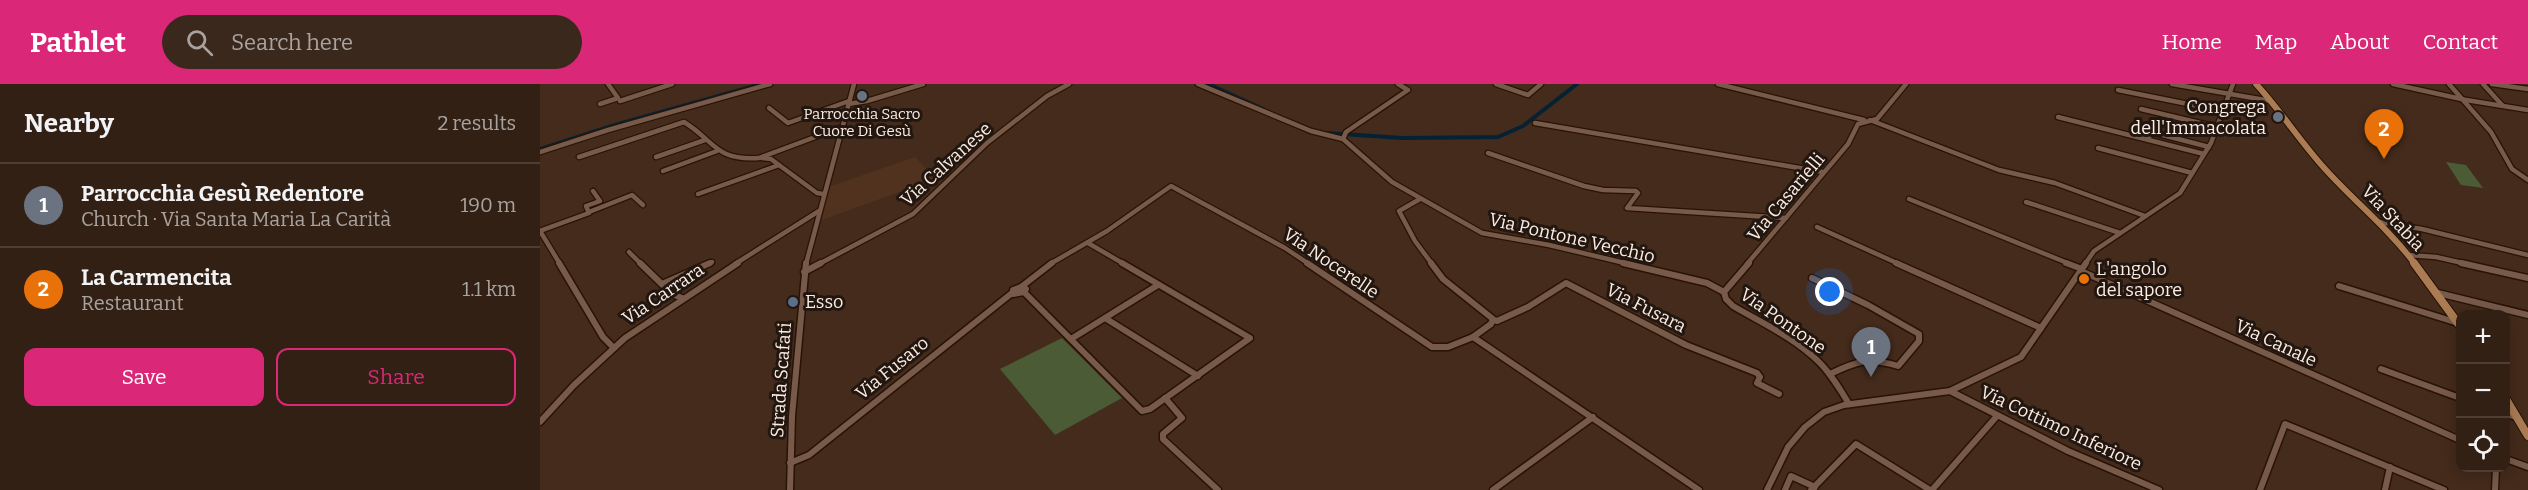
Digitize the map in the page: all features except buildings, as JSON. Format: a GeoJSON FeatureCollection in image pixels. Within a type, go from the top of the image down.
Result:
{"type":"FeatureCollection","features":[{"type":"Feature","properties":{"kind":"main road","name":"Via Stabia"},"geometry":{"type":"LineString","coordinates":[[2256,84],[2325,169],[2379,222],[2408,255],[2456,319]]}},
{"type":"Feature","properties":{"kind":"main road"},"geometry":{"type":"LineString","coordinates":[[2510,407],[2528,436]]}},
{"type":"Feature","properties":{"kind":"street"},"geometry":{"type":"LineString","coordinates":[[600,104],[618,98],[608,84]]}},
{"type":"Feature","properties":{"kind":"street"},"geometry":{"type":"LineString","coordinates":[[620,101],[672,84]]}},
{"type":"Feature","properties":{"kind":"street"},"geometry":{"type":"LineString","coordinates":[[540,152],[608,130],[770,84]]}},
{"type":"Feature","properties":{"kind":"street"},"geometry":{"type":"LineString","coordinates":[[854,85],[862,84]]}},
{"type":"Feature","properties":{"kind":"street"},"geometry":{"type":"LineString","coordinates":[[769,108],[788,123],[849,103],[867,101],[923,84]]}},
{"type":"Feature","properties":{"kind":"street","name":"Via Calvanese"},"geometry":{"type":"LineString","coordinates":[[804,272],[913,214],[987,143],[1047,96],[1069,84]]}},
{"type":"Feature","properties":{"kind":"street","name":"Via Pontone Vecchio"},"geometry":{"type":"LineString","coordinates":[[1198,84],[1311,131],[1344,136],[1392,182],[1482,232],[1549,245],[1707,283],[1724,292]]}},
{"type":"Feature","properties":{"kind":"street"},"geometry":{"type":"LineString","coordinates":[[1344,136],[1408,90],[1398,84]]}},
{"type":"Feature","properties":{"kind":"street"},"geometry":{"type":"LineString","coordinates":[[1496,84],[1528,95],[1541,84]]}},
{"type":"Feature","properties":{"kind":"street"},"geometry":{"type":"LineString","coordinates":[[1718,84],[1868,120],[1999,170],[2055,183],[2145,216]]}},
{"type":"Feature","properties":{"kind":"street"},"geometry":{"type":"LineString","coordinates":[[1868,120],[1879,117],[1906,84]]}},
{"type":"Feature","properties":{"kind":"street"},"geometry":{"type":"LineString","coordinates":[[2172,84],[2271,102]]}},
{"type":"Feature","properties":{"kind":"street"},"geometry":{"type":"LineString","coordinates":[[1767,490],[1796,436],[1824,412],[1850,404],[1950,391],[2013,362],[2024,353],[2094,251],[2180,193],[2209,147],[2227,95],[2234,84]]}},
{"type":"Feature","properties":{"kind":"street"},"geometry":{"type":"LineString","coordinates":[[2393,84],[2466,100],[2528,110]]}},
{"type":"Feature","properties":{"kind":"street"},"geometry":{"type":"LineString","coordinates":[[2450,84],[2491,132],[2512,169],[2528,180]]}},
{"type":"Feature","properties":{"kind":"street"},"geometry":{"type":"LineString","coordinates":[[2483,84],[2502,106]]}},
{"type":"Feature","properties":{"kind":"street"},"geometry":{"type":"LineString","coordinates":[[2492,84],[2528,89]]}},
{"type":"Feature","properties":{"kind":"street","name":"Strada Scafati"},"geometry":{"type":"LineString","coordinates":[[790,490],[792,417],[804,272],[854,85]]}},
{"type":"Feature","properties":{"kind":"street"},"geometry":{"type":"LineString","coordinates":[[2118,90],[2223,111]]}},
{"type":"Feature","properties":{"kind":"street"},"geometry":{"type":"LineString","coordinates":[[2141,109],[2217,127]]}},
{"type":"Feature","properties":{"kind":"street"},"geometry":{"type":"LineString","coordinates":[[2058,117],[2204,154]]}},
{"type":"Feature","properties":{"kind":"street","name":"Via Casarielli"},"geometry":{"type":"LineString","coordinates":[[1724,292],[1853,138],[1855,126],[1868,120]]}},
{"type":"Feature","properties":{"kind":"street"},"geometry":{"type":"LineString","coordinates":[[579,157],[684,122],[717,151],[731,158],[771,159],[817,193],[823,194]]}},
{"type":"Feature","properties":{"kind":"street"},"geometry":{"type":"LineString","coordinates":[[1535,123],[1823,172]]}},
{"type":"Feature","properties":{"kind":"street"},"geometry":{"type":"LineString","coordinates":[[759,158],[842,128]]}},
{"type":"Feature","properties":{"kind":"street"},"geometry":{"type":"LineString","coordinates":[[2148,140],[2151,132],[2209,147]]}},
{"type":"Feature","properties":{"kind":"street"},"geometry":{"type":"LineString","coordinates":[[656,157],[705,140]]}},
{"type":"Feature","properties":{"kind":"street"},"geometry":{"type":"LineString","coordinates":[[2098,148],[2192,173]]}},
{"type":"Feature","properties":{"kind":"street"},"geometry":{"type":"LineString","coordinates":[[663,171],[717,151]]}},
{"type":"Feature","properties":{"kind":"street"},"geometry":{"type":"LineString","coordinates":[[1488,153],[1584,186],[1603,190],[1636,191],[1638,193],[1627,208],[1786,218]]}},
{"type":"Feature","properties":{"kind":"street"},"geometry":{"type":"LineString","coordinates":[[698,194],[779,165]]}},
{"type":"Feature","properties":{"kind":"street","name":"Via Nocerelle"},"geometry":{"type":"LineString","coordinates":[[1088,243],[1116,225],[1143,203],[1169,187],[1174,187],[1286,248],[1432,347],[1448,347],[1473,337],[1493,320]]}},
{"type":"Feature","properties":{"kind":"street"},"geometry":{"type":"LineString","coordinates":[[589,212],[586,206],[600,201],[593,191]]}},
{"type":"Feature","properties":{"kind":"street"},"geometry":{"type":"LineString","coordinates":[[614,348],[603,337],[540,231],[632,195],[643,205]]}},
{"type":"Feature","properties":{"kind":"street"},"geometry":{"type":"LineString","coordinates":[[1420,199],[1399,211],[1414,241],[1443,279],[1491,315],[1493,320]]}},
{"type":"Feature","properties":{"kind":"street","name":"Via Canale"},"geometry":{"type":"LineString","coordinates":[[1909,199],[2081,270],[2319,380],[2456,438]]}},
{"type":"Feature","properties":{"kind":"street"},"geometry":{"type":"LineString","coordinates":[[2026,202],[2120,233]]}},
{"type":"Feature","properties":{"kind":"street","name":"Via Carrara"},"geometry":{"type":"LineString","coordinates":[[540,422],[574,385],[614,348],[682,298],[819,211]]}},
{"type":"Feature","properties":{"kind":"street"},"geometry":{"type":"LineString","coordinates":[[2379,222],[2422,229],[2528,255]]}},
{"type":"Feature","properties":{"kind":"street"},"geometry":{"type":"LineString","coordinates":[[1817,227],[2041,328]]}},
{"type":"Feature","properties":{"kind":"street"},"geometry":{"type":"LineString","coordinates":[[1088,243],[1158,285],[1250,338],[1148,410],[1140,411],[1023,290],[1025,282],[1088,243]]}},
{"type":"Feature","properties":{"kind":"street"},"geometry":{"type":"LineString","coordinates":[[629,252],[672,294],[682,298]]}},
{"type":"Feature","properties":{"kind":"street"},"geometry":{"type":"LineString","coordinates":[[2408,255],[2436,257],[2528,278]]}},
{"type":"Feature","properties":{"kind":"street"},"geometry":{"type":"LineString","coordinates":[[662,284],[712,262]]}},
{"type":"Feature","properties":{"kind":"street"},"geometry":{"type":"LineString","coordinates":[[1812,278],[1868,305],[1919,334],[1919,341],[1898,366],[1879,360],[1855,362],[1830,374]]}},
{"type":"Feature","properties":{"kind":"street","name":"Via Fusara"},"geometry":{"type":"LineString","coordinates":[[1493,320],[1497,321],[1528,307],[1566,283],[1686,345],[1757,373],[1760,377],[1758,383],[1779,394]]}},
{"type":"Feature","properties":{"kind":"street"},"geometry":{"type":"LineString","coordinates":[[1071,339],[1158,285]]}},
{"type":"Feature","properties":{"kind":"street"},"geometry":{"type":"LineString","coordinates":[[2339,286],[2456,324]]}},
{"type":"Feature","properties":{"kind":"street","name":"Via Fusaro"},"geometry":{"type":"LineString","coordinates":[[790,463],[809,455],[1012,293],[1016,295],[1023,290]]}},
{"type":"Feature","properties":{"kind":"street","name":"Via Pontone"},"geometry":{"type":"LineString","coordinates":[[1724,292],[1725,299],[1733,306],[1798,345],[1816,359],[1830,374],[1850,404]]}},
{"type":"Feature","properties":{"kind":"street"},"geometry":{"type":"LineString","coordinates":[[2438,293],[2528,315]]}},
{"type":"Feature","properties":{"kind":"street"},"geometry":{"type":"LineString","coordinates":[[1105,318],[1198,376]]}},
{"type":"Feature","properties":{"kind":"street"},"geometry":{"type":"LineString","coordinates":[[1473,337],[1699,490]]}},
{"type":"Feature","properties":{"kind":"street"},"geometry":{"type":"LineString","coordinates":[[2381,369],[2456,397]]}},
{"type":"Feature","properties":{"kind":"street","name":"Via Cottimo Inferiore"},"geometry":{"type":"LineString","coordinates":[[1950,391],[1997,416],[2159,490]]}},
{"type":"Feature","properties":{"kind":"street"},"geometry":{"type":"LineString","coordinates":[[1165,398],[1182,418],[1163,434],[1163,439],[1218,490]]}},
{"type":"Feature","properties":{"kind":"street"},"geometry":{"type":"LineString","coordinates":[[2510,415],[2516,417]]}},
{"type":"Feature","properties":{"kind":"street"},"geometry":{"type":"LineString","coordinates":[[1785,490],[1791,476],[1813,488],[1856,444],[1931,490],[1997,416]]}},
{"type":"Feature","properties":{"kind":"street"},"geometry":{"type":"LineString","coordinates":[[1493,490],[1593,417]]}},
{"type":"Feature","properties":{"kind":"street"},"geometry":{"type":"LineString","coordinates":[[2260,490],[2284,424],[2444,490]]}},
{"type":"Feature","properties":{"kind":"street"},"geometry":{"type":"LineString","coordinates":[[2510,461],[2528,467]]}},
{"type":"Feature","properties":{"kind":"street"},"geometry":{"type":"LineString","coordinates":[[2385,490],[2390,467]]}},
{"type":"Feature","properties":{"kind":"street"},"geometry":{"type":"LineString","coordinates":[[2495,490],[2496,472]]}},
{"type":"Feature","properties":{"kind":"shaded area"},"geometry":{"type":"Polygon","coordinates":[[[915,157],[936,179],[819,221],[828,187],[915,157]]]}},
{"type":"Feature","properties":{"kind":"green space"},"geometry":{"type":"Polygon","coordinates":[[[2446,162],[2466,165],[2483,188],[2461,185],[2446,162]]]}},
{"type":"Feature","properties":{"kind":"green space"},"geometry":{"type":"Polygon","coordinates":[[[1062,338],[1122,398],[1055,435],[1000,369],[1062,338]]]}},
{"type":"Feature","properties":{"kind":"waterway"},"geometry":{"type":"LineString","coordinates":[[540,149],[615,125],[761,84]]}},
{"type":"Feature","properties":{"kind":"waterway"},"geometry":{"type":"LineString","coordinates":[[1208,84],[1263,109]]}},
{"type":"Feature","properties":{"kind":"waterway"},"geometry":{"type":"LineString","coordinates":[[1327,133],[1403,138],[1498,137],[1523,126],[1577,84]]}},
{"type":"Feature","properties":{"kind":"place","name":"Parrocchia Sacro Cuore Di Gesù"},"geometry":{"type":"Point","coordinates":[862,96]}},
{"type":"Feature","properties":{"kind":"place","name":"Congrega dell'Immacolata"},"geometry":{"type":"Point","coordinates":[2278,117]}},
{"type":"Feature","properties":{"kind":"place","name":"La Carmencita"},"geometry":{"type":"Point","coordinates":[2384,159]}},
{"type":"Feature","properties":{"kind":"place","name":"L'angolo del sapore"},"geometry":{"type":"Point","coordinates":[2084,279]}},
{"type":"Feature","properties":{"kind":"place","name":"Esso"},"geometry":{"type":"Point","coordinates":[793,302]}},
{"type":"Feature","properties":{"kind":"place","name":"Parrocchia Gesù Redentore"},"geometry":{"type":"Point","coordinates":[1871,377]}}]}
